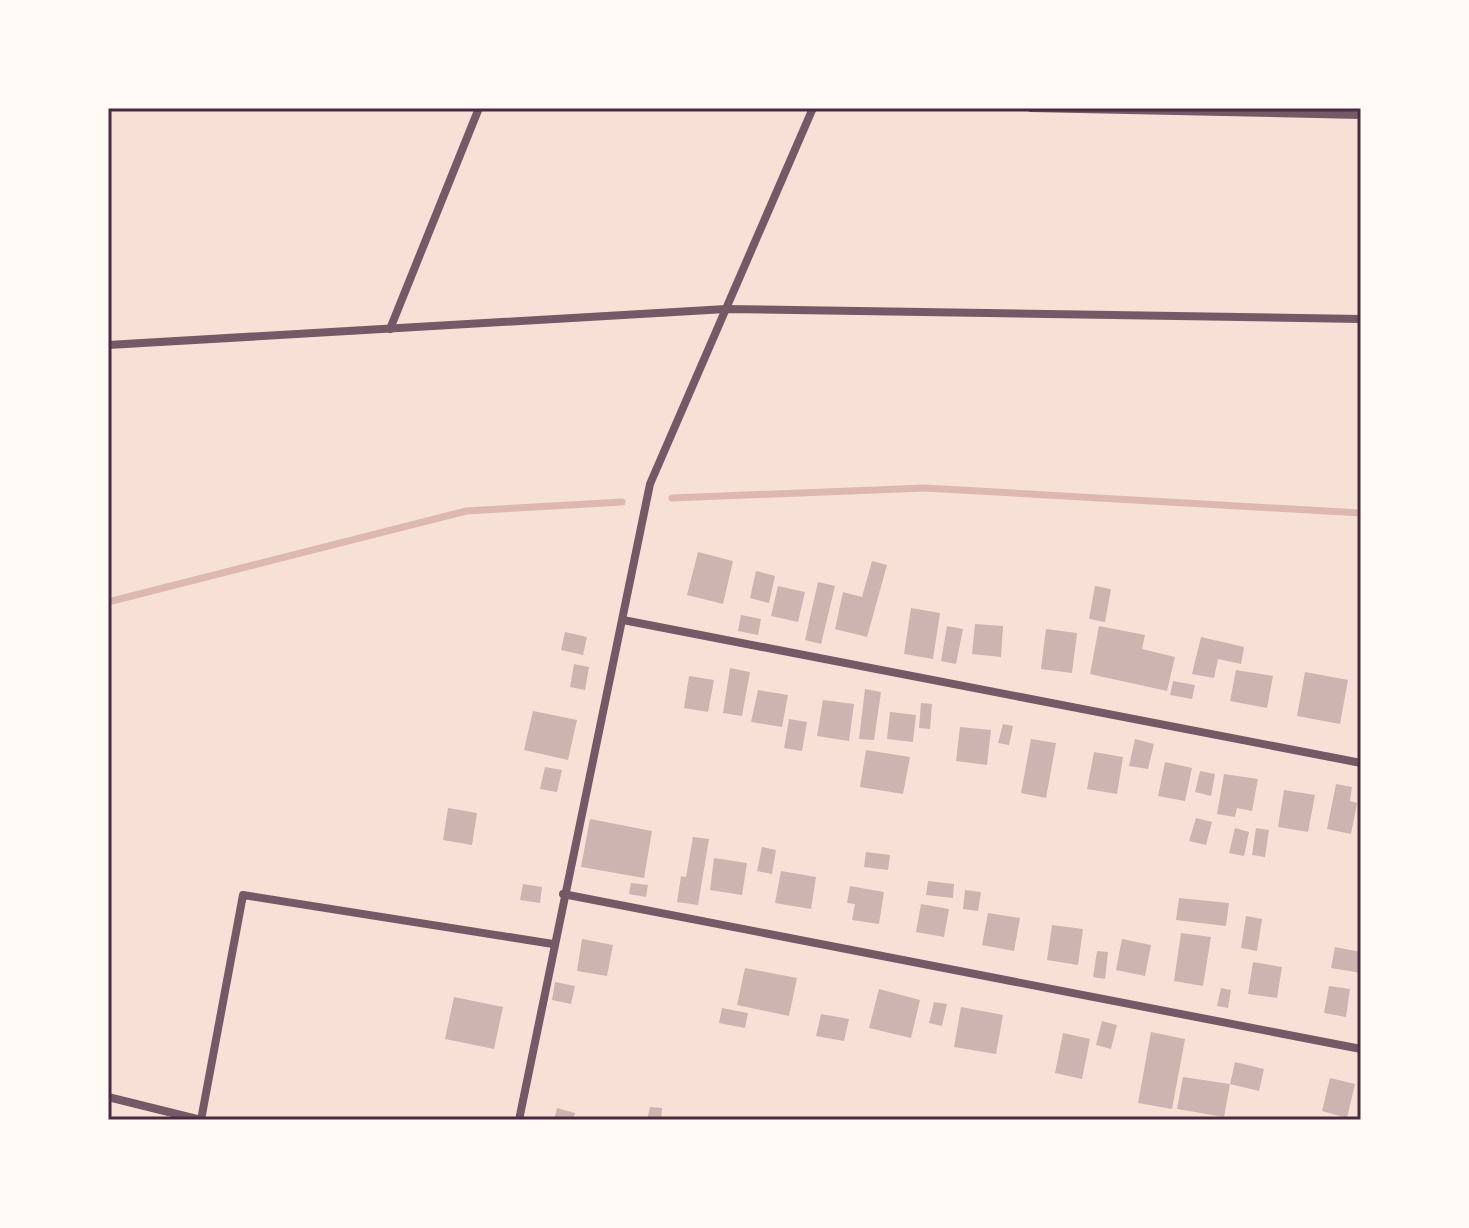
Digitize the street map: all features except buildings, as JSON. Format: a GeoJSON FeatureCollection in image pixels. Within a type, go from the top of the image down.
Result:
{"type":"FeatureCollection","features":[{"type":"Feature","properties":{"kind":"street"},"geometry":{"type":"LineString","coordinates":[[390,329],[479,108]]}},
{"type":"Feature","properties":{"kind":"street"},"geometry":{"type":"LineString","coordinates":[[519,1120],[563,894],[650,484],[813,108]]}},
{"type":"Feature","properties":{"kind":"street"},"geometry":{"type":"LineString","coordinates":[[1031,108],[1361,115]]}},
{"type":"Feature","properties":{"kind":"street"},"geometry":{"type":"LineString","coordinates":[[108,345],[726,309],[1361,319]]}},
{"type":"Feature","properties":{"kind":"street"},"geometry":{"type":"LineString","coordinates":[[623,620],[1361,763]]}},
{"type":"Feature","properties":{"kind":"street"},"geometry":{"type":"LineString","coordinates":[[563,894],[1361,1049]]}},
{"type":"Feature","properties":{"kind":"street"},"geometry":{"type":"LineString","coordinates":[[108,1097],[201,1120],[243,895],[553,944]]}},
{"type":"Feature","properties":{"kind":"waterway"},"geometry":{"type":"LineString","coordinates":[[672,498],[925,488],[1361,513]]}},
{"type":"Feature","properties":{"kind":"waterway"},"geometry":{"type":"LineString","coordinates":[[108,602],[466,511],[622,502]]}}]}
